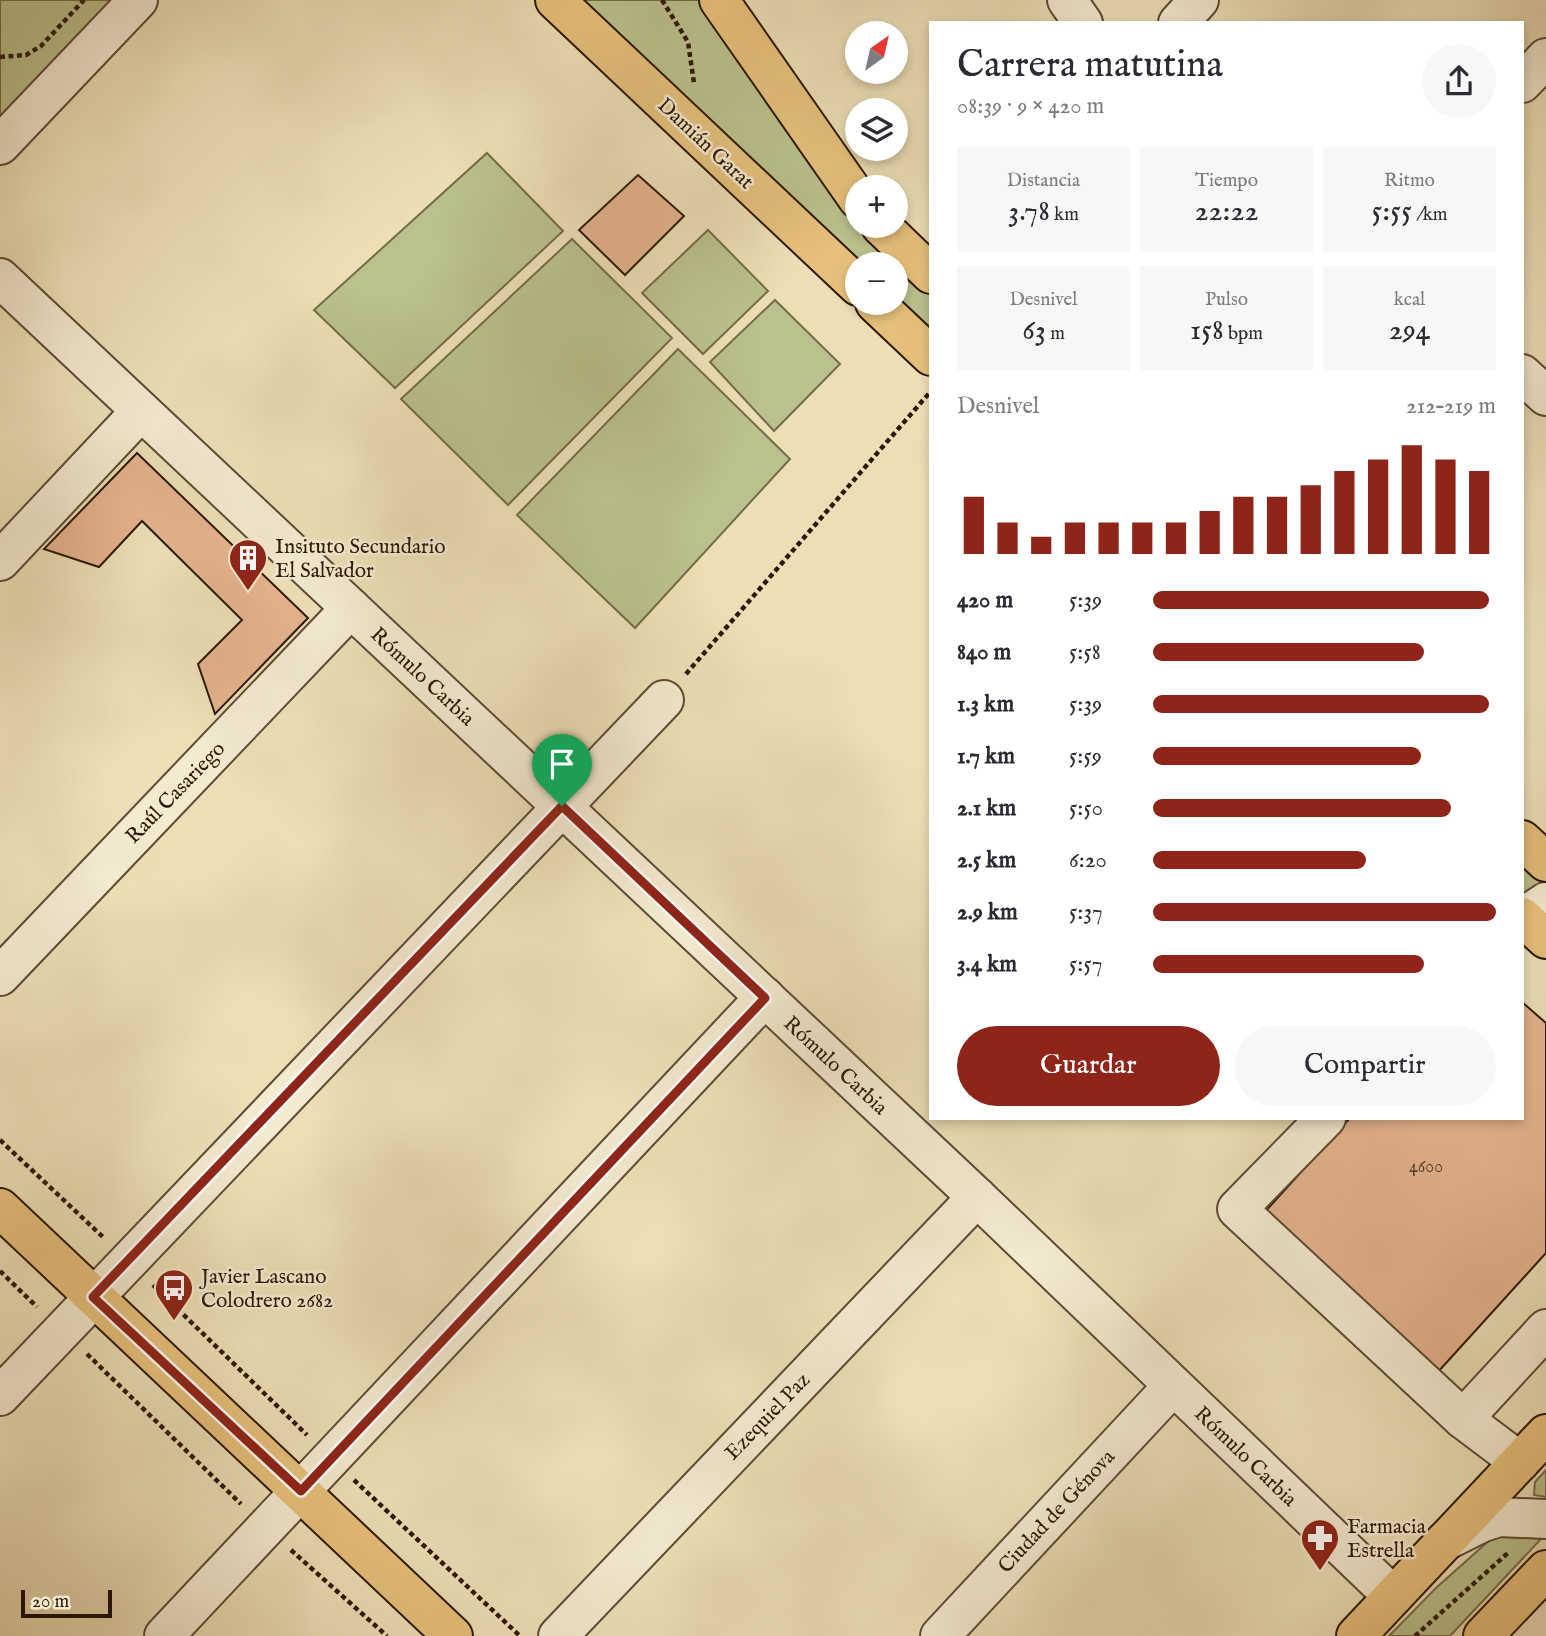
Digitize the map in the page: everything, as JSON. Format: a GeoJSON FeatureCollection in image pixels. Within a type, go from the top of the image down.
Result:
{"type":"FeatureCollection","features":[{"type":"Feature","properties":{"kind":"main road","name":"Damián Garat"},"geometry":{"type":"LineString","coordinates":[[555,0],[845,274]]}},
{"type":"Feature","properties":{"kind":"main road"},"geometry":{"type":"LineString","coordinates":[[719,0],[845,180]]}},
{"type":"Feature","properties":{"kind":"main road"},"geometry":{"type":"LineString","coordinates":[[894,238],[929,272]]}},
{"type":"Feature","properties":{"kind":"main road"},"geometry":{"type":"LineString","coordinates":[[888,315],[929,354]]}},
{"type":"Feature","properties":{"kind":"main road"},"geometry":{"type":"LineString","coordinates":[[1524,842],[1546,862]]}},
{"type":"Feature","properties":{"kind":"main road"},"geometry":{"type":"LineString","coordinates":[[1524,918],[1546,939]]}},
{"type":"Feature","properties":{"kind":"main road"},"geometry":{"type":"LineString","coordinates":[[0,1208],[453,1636]]}},
{"type":"Feature","properties":{"kind":"main road"},"geometry":{"type":"LineString","coordinates":[[1356,1636],[1546,1434]]}},
{"type":"Feature","properties":{"kind":"main road"},"geometry":{"type":"LineString","coordinates":[[1483,1636],[1546,1570]]}},
{"type":"Feature","properties":{"kind":"street"},"geometry":{"type":"LineString","coordinates":[[0,145],[138,0]]}},
{"type":"Feature","properties":{"kind":"street"},"geometry":{"type":"LineString","coordinates":[[1068,0],[1082,21]]}},
{"type":"Feature","properties":{"kind":"street"},"geometry":{"type":"LineString","coordinates":[[1180,21],[1199,0]]}},
{"type":"Feature","properties":{"kind":"street"},"geometry":{"type":"LineString","coordinates":[[1524,81],[1546,58]]}},
{"type":"Feature","properties":{"kind":"street","name":"Rómulo Carbia"},"geometry":{"type":"LineString","coordinates":[[0,278],[977,1197],[1393,1596]]}},
{"type":"Feature","properties":{"kind":"street"},"geometry":{"type":"LineString","coordinates":[[1524,376],[1546,396]]}},
{"type":"Feature","properties":{"kind":"street"},"geometry":{"type":"LineString","coordinates":[[0,561],[141,411]]}},
{"type":"Feature","properties":{"kind":"street","name":"Raúl Casariego"},"geometry":{"type":"LineString","coordinates":[[0,976],[351,608]]}},
{"type":"Feature","properties":{"kind":"street"},"geometry":{"type":"LineString","coordinates":[[0,1396],[664,700]]}},
{"type":"Feature","properties":{"kind":"street"},"geometry":{"type":"LineString","coordinates":[[1524,916],[1546,902]]}},
{"type":"Feature","properties":{"kind":"street"},"geometry":{"type":"LineString","coordinates":[[164,1636],[765,998]]}},
{"type":"Feature","properties":{"kind":"street"},"geometry":{"type":"LineString","coordinates":[[1324,1120],[1237,1209],[1463,1419],[1520,1462]]}},
{"type":"Feature","properties":{"kind":"street","name":"Ezequiel Paz"},"geometry":{"type":"LineString","coordinates":[[558,1636],[977,1197]]}},
{"type":"Feature","properties":{"kind":"street"},"geometry":{"type":"LineString","coordinates":[[1463,1419],[1546,1329]]}},
{"type":"Feature","properties":{"kind":"street","name":"Ciudad de Génova"},"geometry":{"type":"LineString","coordinates":[[940,1636],[1172,1385]]}},
{"type":"Feature","properties":{"kind":"street"},"geometry":{"type":"LineString","coordinates":[[1446,1541],[1483,1521],[1499,1517],[1542,1519]]}},
{"type":"Feature","properties":{"kind":"path"},"geometry":{"type":"LineString","coordinates":[[0,57],[26,55],[41,46],[84,0]]}},
{"type":"Feature","properties":{"kind":"path"},"geometry":{"type":"LineString","coordinates":[[664,700],[929,393]]}},
{"type":"Feature","properties":{"kind":"path"},"geometry":{"type":"LineString","coordinates":[[0,1140],[520,1636]]}},
{"type":"Feature","properties":{"kind":"path"},"geometry":{"type":"LineString","coordinates":[[0,1271],[267,1528],[387,1636]]}},
{"type":"Feature","properties":{"kind":"path"},"geometry":{"type":"LineString","coordinates":[[1415,1636],[1542,1519]]}},
{"type":"Feature","properties":{"kind":"green space"},"geometry":{"type":"Polygon","coordinates":[[[0,0],[113,0],[0,120],[0,0]]]}},
{"type":"Feature","properties":{"kind":"green space"},"geometry":{"type":"Polygon","coordinates":[[[570,0],[703,0],[845,197],[845,238],[881,238],[896,252],[845,252],[570,0]]]}},
{"type":"Feature","properties":{"kind":"green space"},"geometry":{"type":"Polygon","coordinates":[[[487,153],[563,231],[395,388],[314,310],[487,153]]]}},
{"type":"Feature","properties":{"kind":"green space"},"geometry":{"type":"Polygon","coordinates":[[[708,230],[768,291],[703,354],[642,293],[708,230]]]}},
{"type":"Feature","properties":{"kind":"green space"},"geometry":{"type":"Polygon","coordinates":[[[572,239],[672,338],[508,505],[401,399],[572,239]]]}},
{"type":"Feature","properties":{"kind":"green space"},"geometry":{"type":"Polygon","coordinates":[[[908,264],[929,284],[929,342],[906,315],[908,264]]]}},
{"type":"Feature","properties":{"kind":"green space"},"geometry":{"type":"Polygon","coordinates":[[[775,300],[840,364],[774,431],[710,362],[775,300]]]}},
{"type":"Feature","properties":{"kind":"green space"},"geometry":{"type":"Polygon","coordinates":[[[678,349],[790,459],[635,628],[517,515],[678,349]]]}},
{"type":"Feature","properties":{"kind":"green space"},"geometry":{"type":"Polygon","coordinates":[[[1524,863],[1546,884],[1524,905],[1524,863]]]}},
{"type":"Feature","properties":{"kind":"green space"},"geometry":{"type":"Polygon","coordinates":[[[1546,1470],[1546,1497],[1534,1495],[1535,1482],[1546,1470]]]}},
{"type":"Feature","properties":{"kind":"green space"},"geometry":{"type":"Polygon","coordinates":[[[1533,1536],[1541,1539],[1450,1636],[1389,1636],[1436,1588],[1493,1537],[1533,1536]]]}},
{"type":"Feature","properties":{"kind":"building"},"geometry":{"type":"Polygon","coordinates":[[[638,175],[684,216],[625,275],[579,230],[638,175]]]}},
{"type":"Feature","properties":{"kind":"building","name":"Insituto Secundario El Salvador"},"geometry":{"type":"Polygon","coordinates":[[[137,453],[308,618],[215,714],[198,664],[242,620],[142,521],[99,567],[44,549],[137,453]]]}},
{"type":"Feature","properties":{"kind":"building"},"geometry":{"type":"Polygon","coordinates":[[[1524,1004],[1546,1023],[1546,1253],[1437,1373],[1263,1214],[1348,1120],[1524,1120],[1524,1004]]]}},
{"type":"Feature","properties":{"kind":"place","name":"Insituto Secundario El Salvador"},"geometry":{"type":"Point","coordinates":[248,592]}},
{"type":"Feature","properties":{"kind":"place","name":"Javier Lascano Colodrero 2682"},"geometry":{"type":"Point","coordinates":[174,1322]}},
{"type":"Feature","properties":{"kind":"place","name":"Farmacia Estrella"},"geometry":{"type":"Point","coordinates":[1320,1572]}},
{"type":"Feature","properties":{"kind":"route"},"geometry":{"type":"LineString","coordinates":[[562,806],[765,998],[301,1491],[93,1297],[562,806]]}}]}
